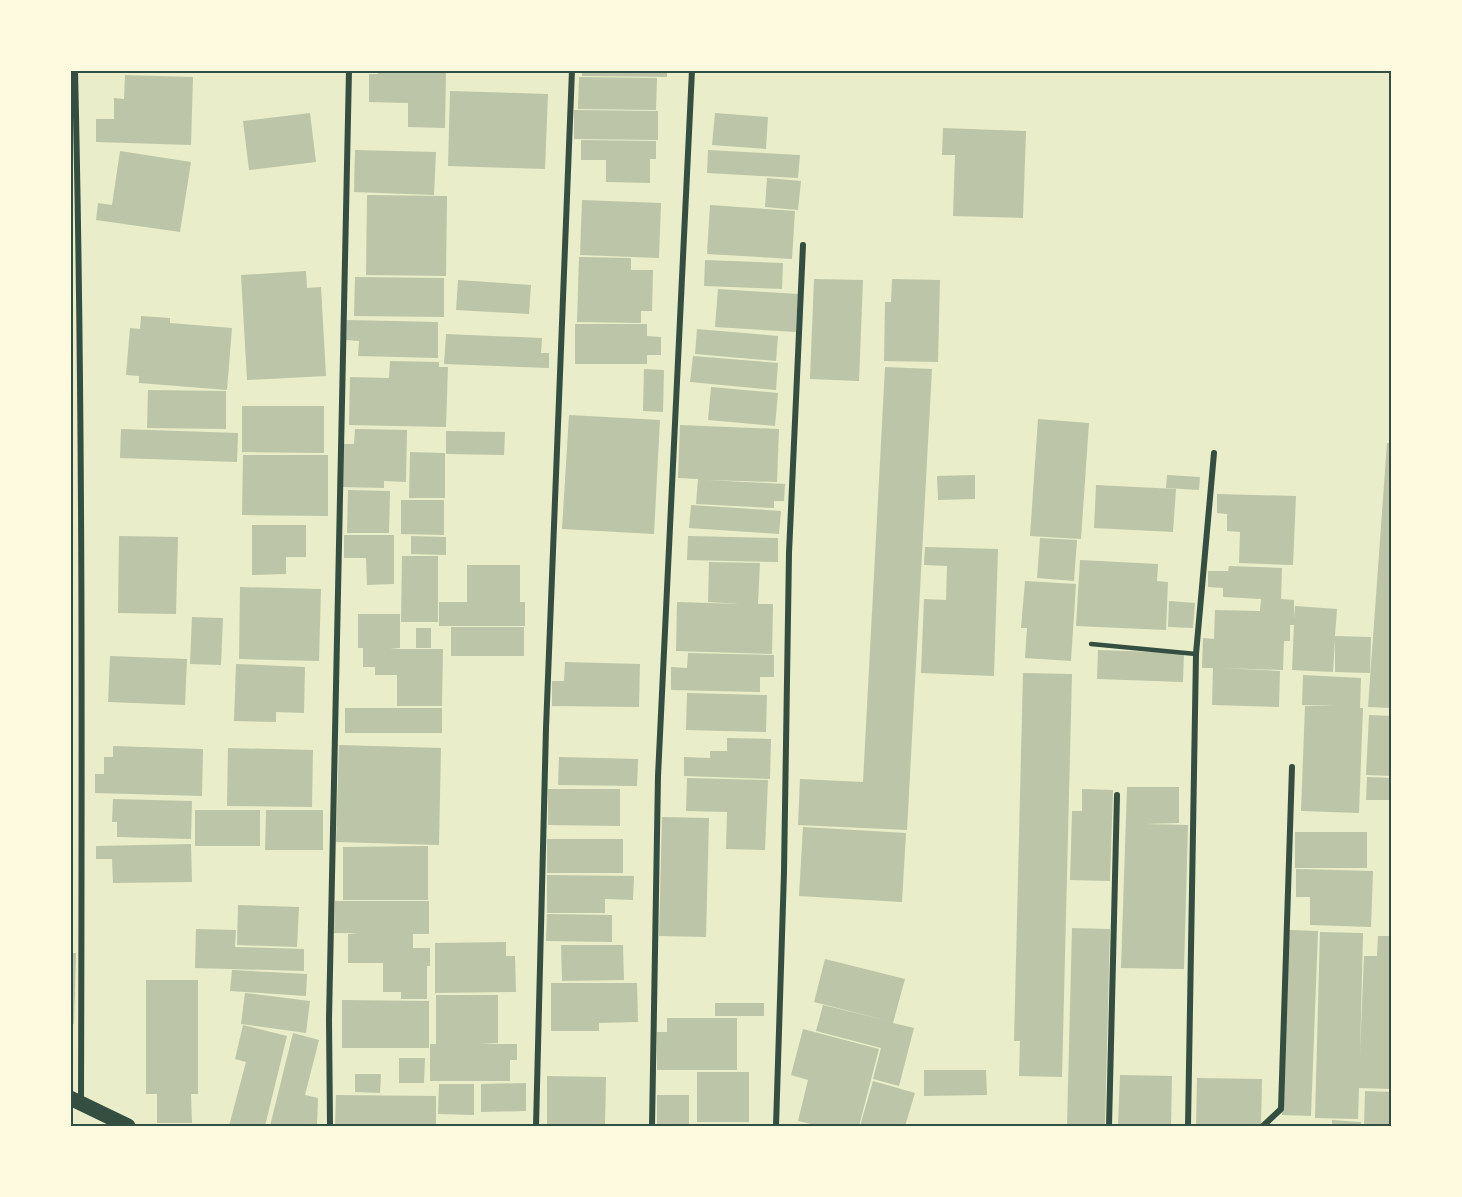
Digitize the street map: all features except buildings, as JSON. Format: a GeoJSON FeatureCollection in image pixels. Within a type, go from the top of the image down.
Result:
{"type":"FeatureCollection","features":[{"type":"Feature","properties":{"kind":"main road"},"geometry":{"type":"LineString","coordinates":[[76,1101],[128,1126]]}},
{"type":"Feature","properties":{"kind":"street"},"geometry":{"type":"LineString","coordinates":[[75,70],[80,429],[76,1101]]}},
{"type":"Feature","properties":{"kind":"street"},"geometry":{"type":"LineString","coordinates":[[330,1126],[329,1008],[349,70]]}},
{"type":"Feature","properties":{"kind":"street"},"geometry":{"type":"LineString","coordinates":[[536,1126],[546,728],[572,70]]}},
{"type":"Feature","properties":{"kind":"street"},"geometry":{"type":"LineString","coordinates":[[652,1126],[658,776],[692,70]]}},
{"type":"Feature","properties":{"kind":"street"},"geometry":{"type":"LineString","coordinates":[[776,1126],[784,860],[789,553],[802,245]]}},
{"type":"Feature","properties":{"kind":"street"},"geometry":{"type":"LineString","coordinates":[[1188,1126],[1196,654],[1214,453]]}},
{"type":"Feature","properties":{"kind":"street"},"geometry":{"type":"LineString","coordinates":[[1263,1126],[1281,1109],[1292,768]]}},
{"type":"Feature","properties":{"kind":"street"},"geometry":{"type":"LineString","coordinates":[[1109,1126],[1117,795]]}},
{"type":"Feature","properties":{"kind":"lane"},"geometry":{"type":"LineString","coordinates":[[1090,644],[1196,654]]}}]}
